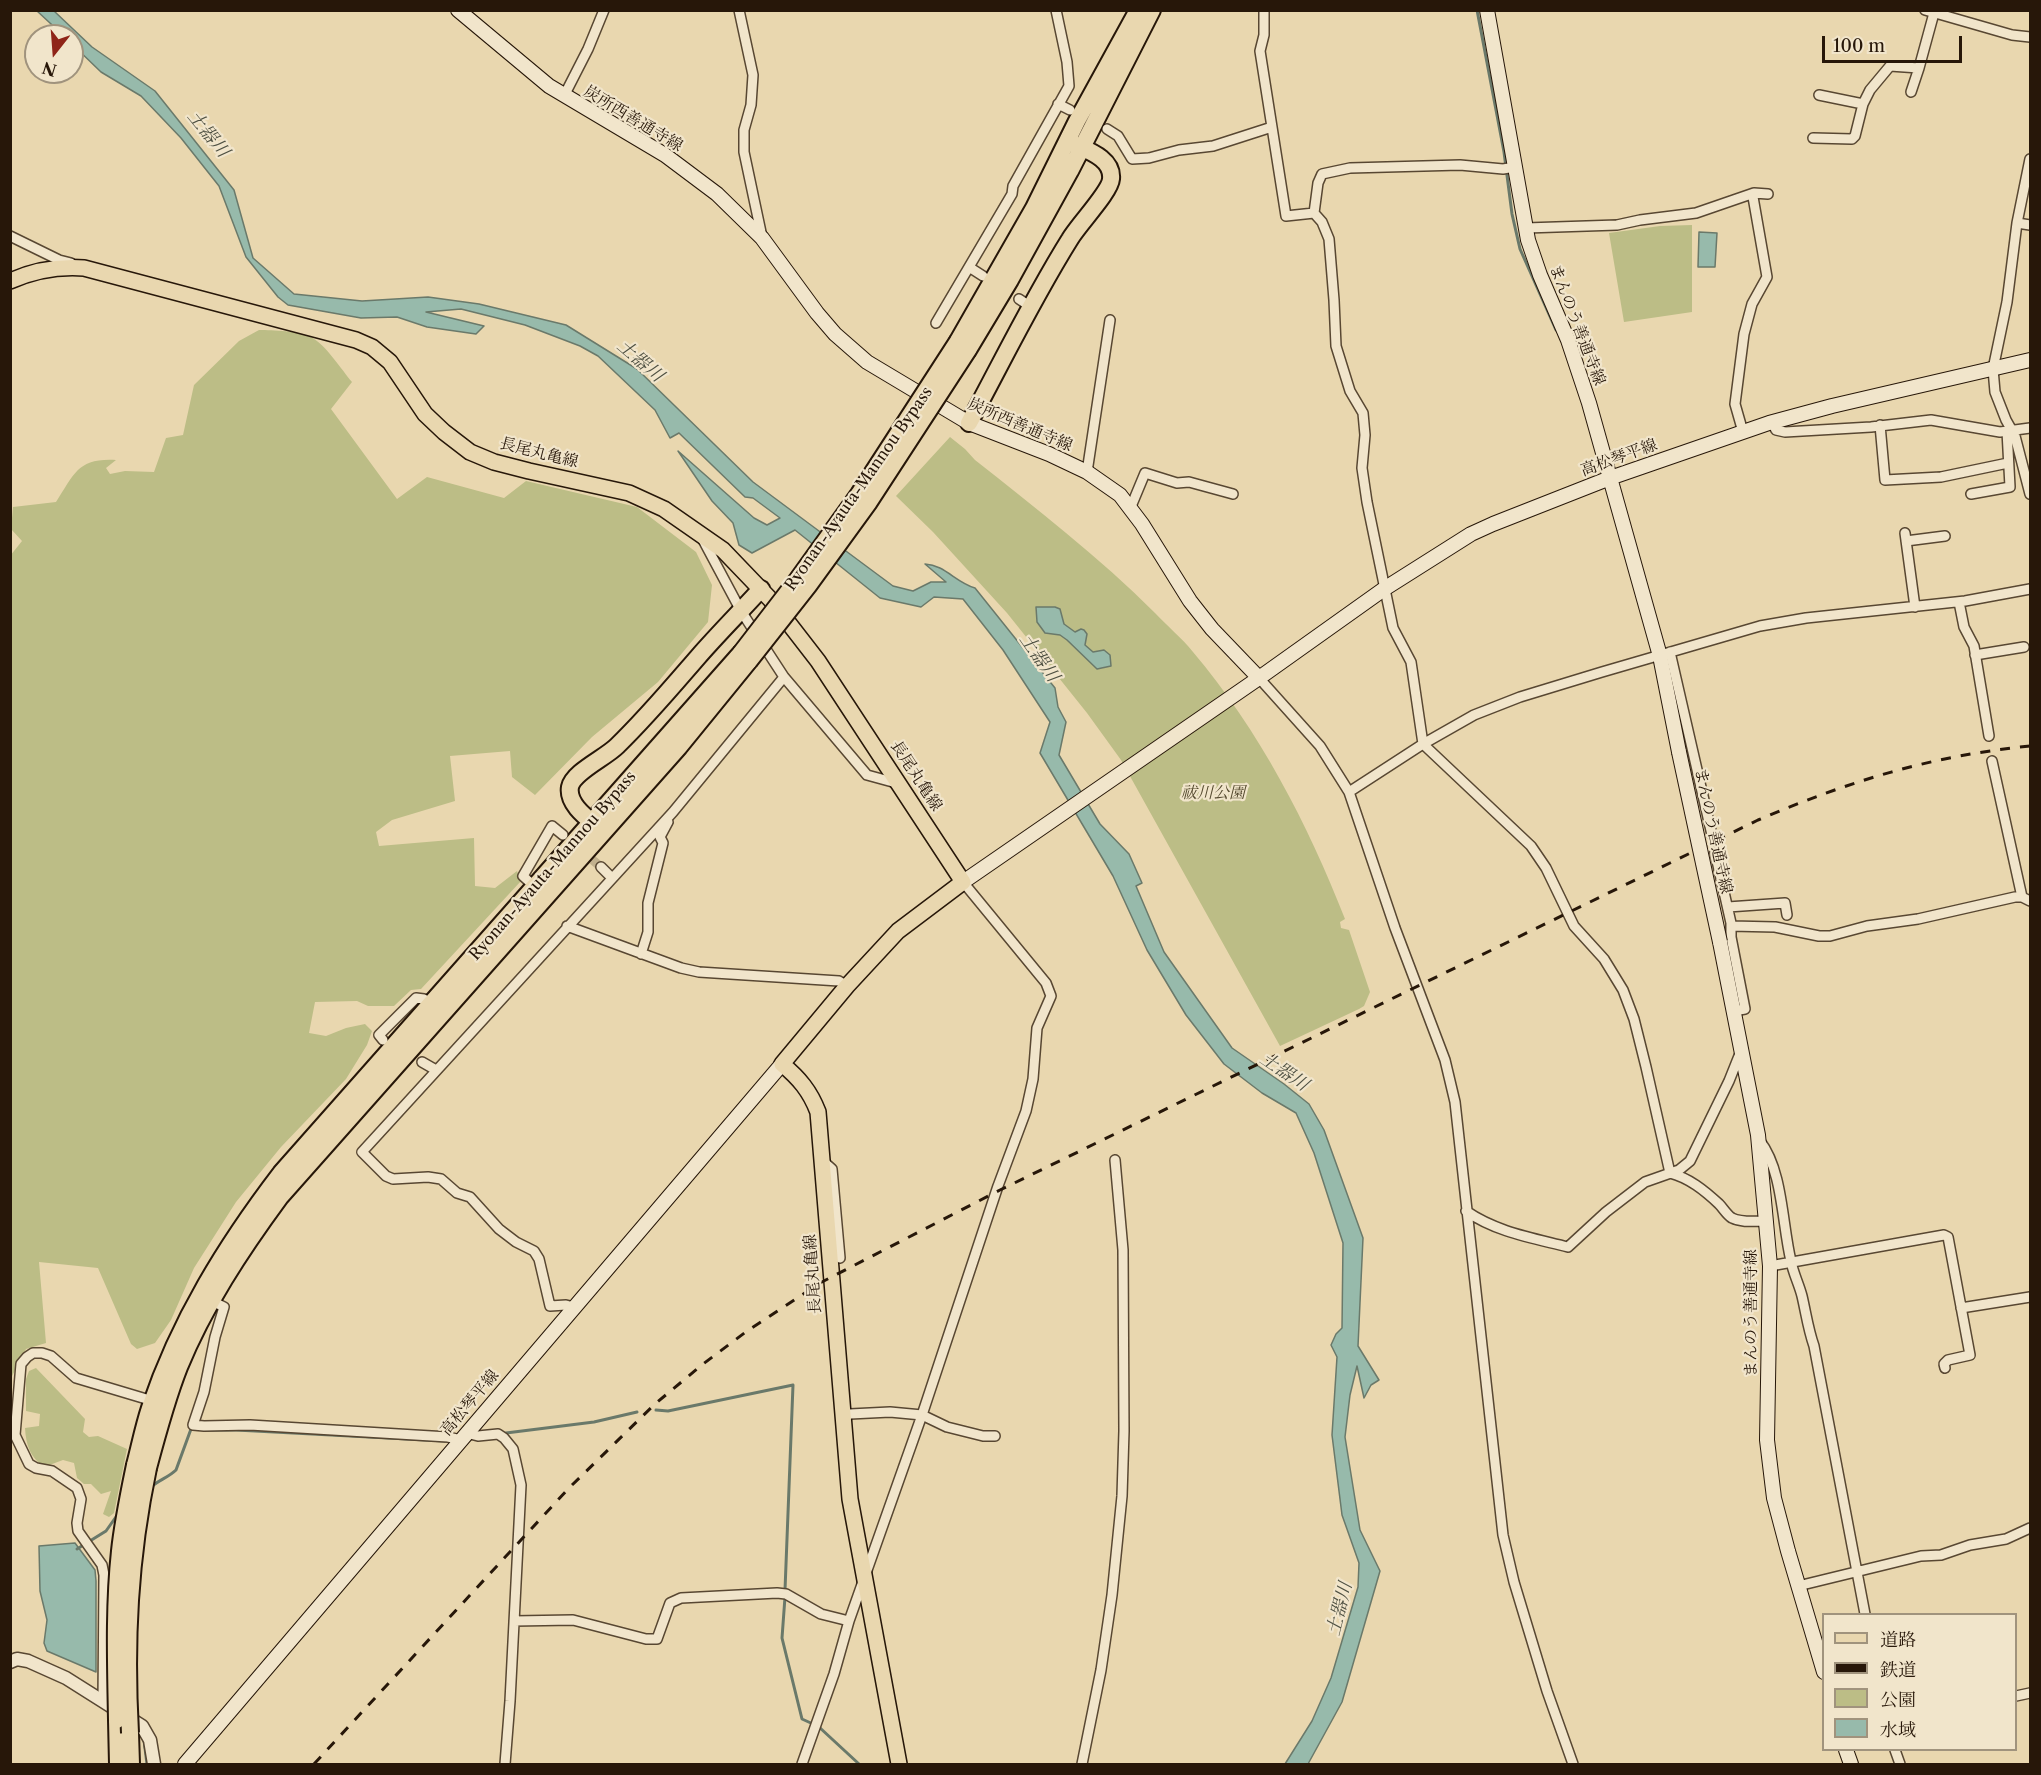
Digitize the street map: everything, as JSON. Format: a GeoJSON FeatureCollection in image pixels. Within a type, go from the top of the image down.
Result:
{"type":"FeatureCollection","features":[{"type":"Feature","properties":{"kind":"highway","name":"Ryonan-Ayauta-Mannou Bypass"},"geometry":{"type":"LineString","coordinates":[[1075,144],[1137,10]]}},
{"type":"Feature","properties":{"kind":"highway","name":"Ryonan-Ayauta-Mannou Bypass"},"geometry":{"type":"LineString","coordinates":[[131,1764],[129,1596],[141,1467],[153,1401],[192,1308],[235,1235],[281,1173],[435,1010],[745,657],[963,346],[1034,208],[1075,144],[1152,10]]}},
{"type":"Feature","properties":{"kind":"highway"},"geometry":{"type":"LineString","coordinates":[[969,423],[1025,303],[1079,224],[1110,184],[1110,170],[1104,161],[1075,144]]}},
{"type":"Feature","properties":{"kind":"highway"},"geometry":{"type":"LineString","coordinates":[[597,827],[574,804],[570,792],[573,780],[609,754],[630,734],[724,627],[761,589]]}},
{"type":"Feature","properties":{"kind":"highway","name":"Ryonan-Ayauta-Mannou Bypass"},"geometry":{"type":"LineString","coordinates":[[118,1764],[116,1594],[124,1518],[180,1366],[212,1301],[256,1229],[280,1197],[535,887],[597,827]]}},
{"type":"Feature","properties":{"kind":"main road","name":"炭所西善通寺線"},"geometry":{"type":"LineString","coordinates":[[458,10],[515,59],[564,96],[665,155],[717,194],[762,238],[817,313],[849,347],[867,362],[969,423],[1049,454],[1087,472],[1120,495],[1208,625],[1259,678]]}},
{"type":"Feature","properties":{"kind":"main road","name":"まんのう善通寺線"},"geometry":{"type":"LineString","coordinates":[[1487,10],[1509,168],[1531,252],[1568,340],[1665,654],[1679,752],[1720,942],[1758,1139],[1770,1266],[1767,1440],[1774,1498],[1822,1665]]}},
{"type":"Feature","properties":{"kind":"main road","name":"長尾丸亀線"},"geometry":{"type":"LineString","coordinates":[[10,281],[41,269],[64,266],[84,268],[356,340],[372,347],[390,362],[425,414],[470,452],[494,462],[521,469],[629,493],[664,509],[723,550],[770,599],[818,661],[900,784],[968,878]]}},
{"type":"Feature","properties":{"kind":"main road","name":"高松琴平線"},"geometry":{"type":"LineString","coordinates":[[1259,678],[1384,589],[1472,534],[1610,478],[1743,432],[1832,406],[2031,360]]}},
{"type":"Feature","properties":{"kind":"main road"},"geometry":{"type":"LineString","coordinates":[[782,1064],[847,986],[898,930],[968,878],[1259,678]]}},
{"type":"Feature","properties":{"kind":"main road","name":"高松琴平線"},"geometry":{"type":"LineString","coordinates":[[185,1764],[782,1064]]}},
{"type":"Feature","properties":{"kind":"main road","name":"長尾丸亀線"},"geometry":{"type":"LineString","coordinates":[[782,1064],[800,1079],[811,1095],[818,1112],[850,1499],[898,1764]]}},
{"type":"Feature","properties":{"kind":"street"},"geometry":{"type":"LineString","coordinates":[[564,96],[588,49],[604,10]]}},
{"type":"Feature","properties":{"kind":"street"},"geometry":{"type":"LineString","coordinates":[[739,10],[753,75],[751,105],[744,130],[744,152],[762,238]]}},
{"type":"Feature","properties":{"kind":"street"},"geometry":{"type":"LineString","coordinates":[[936,323],[1011,194],[1013,186],[1069,86],[1070,77],[1056,10]]}},
{"type":"Feature","properties":{"kind":"street"},"geometry":{"type":"LineString","coordinates":[[1264,10],[1264,35],[1260,51],[1286,216],[1314,213]]}},
{"type":"Feature","properties":{"kind":"street"},"geometry":{"type":"LineString","coordinates":[[1911,92],[1919,68],[1930,12],[2012,35],[2031,37]]}},
{"type":"Feature","properties":{"kind":"street"},"geometry":{"type":"LineString","coordinates":[[1813,138],[1852,139],[1870,90],[1890,66],[1919,68]]}},
{"type":"Feature","properties":{"kind":"street"},"geometry":{"type":"LineString","coordinates":[[1819,95],[1863,104]]}},
{"type":"Feature","properties":{"kind":"street"},"geometry":{"type":"LineString","coordinates":[[1058,104],[1070,110]]}},
{"type":"Feature","properties":{"kind":"street"},"geometry":{"type":"LineString","coordinates":[[1107,129],[1118,136],[1132,159],[1213,146],[1272,128]]}},
{"type":"Feature","properties":{"kind":"street"},"geometry":{"type":"LineString","coordinates":[[2031,159],[2017,223],[2007,302],[1993,369],[1995,392],[2025,470],[2031,494]]}},
{"type":"Feature","properties":{"kind":"street"},"geometry":{"type":"LineString","coordinates":[[1509,168],[1460,165],[1350,168],[1322,174],[1318,183],[1314,213],[1322,222],[1329,239],[1335,346],[1350,391],[1363,413],[1365,435],[1362,468],[1393,628],[1411,662],[1423,744],[1531,846],[1546,868],[1574,926],[1604,959],[1623,990],[1634,1019],[1670,1173]]}},
{"type":"Feature","properties":{"kind":"street"},"geometry":{"type":"LineString","coordinates":[[1526,228],[1617,225],[1696,213],[1754,193],[1768,194]]}},
{"type":"Feature","properties":{"kind":"street"},"geometry":{"type":"LineString","coordinates":[[1743,432],[1735,404],[1744,334],[1752,304],[1768,278],[1753,197]]}},
{"type":"Feature","properties":{"kind":"street"},"geometry":{"type":"LineString","coordinates":[[2017,223],[2031,225]]}},
{"type":"Feature","properties":{"kind":"street"},"geometry":{"type":"LineString","coordinates":[[10,236],[59,260],[108,274]]}},
{"type":"Feature","properties":{"kind":"street"},"geometry":{"type":"LineString","coordinates":[[969,267],[983,276]]}},
{"type":"Feature","properties":{"kind":"street"},"geometry":{"type":"LineString","coordinates":[[1087,472],[1110,320]]}},
{"type":"Feature","properties":{"kind":"street"},"geometry":{"type":"LineString","coordinates":[[1772,423],[1776,430],[1785,432],[1931,420],[2010,431],[2031,428]]}},
{"type":"Feature","properties":{"kind":"street"},"geometry":{"type":"LineString","coordinates":[[1880,425],[1884,480],[1941,477],[2008,463]]}},
{"type":"Feature","properties":{"kind":"street"},"geometry":{"type":"LineString","coordinates":[[1971,494],[2010,487],[2008,463],[2010,431]]}},
{"type":"Feature","properties":{"kind":"street"},"geometry":{"type":"LineString","coordinates":[[1130,509],[1145,473],[1159,482],[1189,482],[1233,494]]}},
{"type":"Feature","properties":{"kind":"street"},"geometry":{"type":"LineString","coordinates":[[700,533],[741,611],[784,677],[867,776],[900,784]]}},
{"type":"Feature","properties":{"kind":"street"},"geometry":{"type":"LineString","coordinates":[[1915,607],[1914,562],[1906,537],[1945,536]]}},
{"type":"Feature","properties":{"kind":"street"},"geometry":{"type":"LineString","coordinates":[[1349,792],[1423,744],[1474,715],[1520,697],[1760,626],[1806,618],[1959,602],[2031,589]]}},
{"type":"Feature","properties":{"kind":"street"},"geometry":{"type":"LineString","coordinates":[[1959,602],[1962,621],[1974,646],[1989,736]]}},
{"type":"Feature","properties":{"kind":"street"},"geometry":{"type":"LineString","coordinates":[[1975,655],[2024,647]]}},
{"type":"Feature","properties":{"kind":"street"},"geometry":{"type":"LineString","coordinates":[[1665,654],[1712,834]]}},
{"type":"Feature","properties":{"kind":"street"},"geometry":{"type":"LineString","coordinates":[[574,1307],[550,1306],[541,1265],[534,1251],[516,1242],[499,1229],[470,1197],[458,1193],[441,1179],[428,1177],[393,1179],[386,1176],[362,1152],[673,812],[784,677]]}},
{"type":"Feature","properties":{"kind":"street"},"geometry":{"type":"LineString","coordinates":[[1259,678],[1320,746],[1349,792],[1395,928],[1444,1060],[1455,1102],[1503,1535],[1514,1581],[1547,1691],[1573,1764]]}},
{"type":"Feature","properties":{"kind":"street"},"geometry":{"type":"LineString","coordinates":[[1731,926],[1775,927],[1806,934],[1830,936],[1867,926],[2026,899],[1992,760]]}},
{"type":"Feature","properties":{"kind":"street"},"geometry":{"type":"LineString","coordinates":[[641,954],[648,932],[648,903],[663,843],[660,837],[673,812]]}},
{"type":"Feature","properties":{"kind":"street"},"geometry":{"type":"LineString","coordinates":[[535,887],[523,876],[552,826],[563,835]]}},
{"type":"Feature","properties":{"kind":"street"},"geometry":{"type":"LineString","coordinates":[[1715,852],[1728,907],[1731,937],[1745,1009],[1734,1011]]}},
{"type":"Feature","properties":{"kind":"street"},"geometry":{"type":"LineString","coordinates":[[601,867],[612,878]]}},
{"type":"Feature","properties":{"kind":"street"},"geometry":{"type":"LineString","coordinates":[[802,1764],[998,1186],[1026,1111],[1033,1079],[1037,1028],[1051,996],[1046,983],[968,878]]}},
{"type":"Feature","properties":{"kind":"street"},"geometry":{"type":"LineString","coordinates":[[1756,894],[1757,905]]}},
{"type":"Feature","properties":{"kind":"street"},"geometry":{"type":"LineString","coordinates":[[1728,907],[1785,903],[1787,915]]}},
{"type":"Feature","properties":{"kind":"street"},"geometry":{"type":"LineString","coordinates":[[567,926],[681,968],[699,972],[839,981],[847,986]]}},
{"type":"Feature","properties":{"kind":"street"},"geometry":{"type":"LineString","coordinates":[[383,1040],[379,1035],[416,998],[424,999],[435,1010]]}},
{"type":"Feature","properties":{"kind":"street"},"geometry":{"type":"LineString","coordinates":[[1466,1211],[1483,1223],[1532,1239],[1568,1246],[1606,1212],[1645,1182],[1679,1170],[1690,1161],[1730,1081],[1742,1050]]}},
{"type":"Feature","properties":{"kind":"street"},"geometry":{"type":"LineString","coordinates":[[422,1062],[436,1070]]}},
{"type":"Feature","properties":{"kind":"street"},"geometry":{"type":"LineString","coordinates":[[1758,1139],[1768,1151],[1791,1262],[1802,1295],[1806,1324],[1814,1346],[1858,1571],[1864,1613]]}},
{"type":"Feature","properties":{"kind":"street"},"geometry":{"type":"LineString","coordinates":[[1082,1764],[1101,1670],[1112,1595],[1122,1496],[1123,1250],[1115,1160]]}},
{"type":"Feature","properties":{"kind":"street"},"geometry":{"type":"LineString","coordinates":[[823,1161],[832,1169],[840,1258]]}},
{"type":"Feature","properties":{"kind":"street"},"geometry":{"type":"LineString","coordinates":[[1670,1173],[1682,1176],[1695,1184],[1731,1217],[1746,1222],[1766,1221]]}},
{"type":"Feature","properties":{"kind":"street"},"geometry":{"type":"LineString","coordinates":[[1770,1266],[1944,1235],[1948,1237],[1970,1355],[1948,1360],[1944,1364],[1945,1368]]}},
{"type":"Feature","properties":{"kind":"street"},"geometry":{"type":"LineString","coordinates":[[1961,1308],[2031,1298]]}},
{"type":"Feature","properties":{"kind":"street"},"geometry":{"type":"LineString","coordinates":[[212,1301],[224,1307],[214,1337],[204,1392],[193,1425],[274,1427],[448,1437],[498,1434],[513,1449],[521,1485],[505,1764]]}},
{"type":"Feature","properties":{"kind":"street"},"geometry":{"type":"LineString","coordinates":[[103,1702],[104,1575],[102,1566],[78,1531],[81,1499],[77,1488],[52,1471],[29,1464],[15,1435],[21,1364],[33,1353],[42,1353],[51,1356],[76,1378],[153,1401]]}},
{"type":"Feature","properties":{"kind":"street"},"geometry":{"type":"LineString","coordinates":[[842,1420],[850,1414],[890,1412],[922,1415],[947,1427],[983,1436],[995,1436]]}},
{"type":"Feature","properties":{"kind":"street"},"geometry":{"type":"LineString","coordinates":[[1798,1586],[1921,1556],[1941,1556],[1970,1545],[2006,1539],[2031,1528]]}},
{"type":"Feature","properties":{"kind":"street"},"geometry":{"type":"LineString","coordinates":[[514,1621],[573,1620],[646,1639],[657,1639],[670,1603],[681,1598],[777,1593],[786,1594],[821,1614],[849,1621]]}},
{"type":"Feature","properties":{"kind":"street"},"geometry":{"type":"LineString","coordinates":[[10,1662],[17,1659],[28,1661],[66,1678],[142,1726],[150,1740],[154,1764]]}},
{"type":"Feature","properties":{"kind":"green space"},"geometry":{"type":"Polygon","coordinates":[[[1692,225],[1692,312],[1624,322],[1609,233],[1660,226],[1692,225]]]}},
{"type":"Feature","properties":{"kind":"green space"},"geometry":{"type":"Polygon","coordinates":[[[259,330],[286,331],[306,335],[317,341],[333,358],[352,382],[331,409],[397,499],[427,477],[504,498],[526,481],[637,507],[696,552],[712,585],[708,622],[658,682],[592,737],[535,795],[512,777],[510,751],[450,756],[455,801],[392,820],[376,832],[379,846],[474,838],[475,886],[495,888],[517,871],[521,881],[421,989],[411,990],[394,1006],[368,1006],[357,1001],[315,1002],[309,1033],[326,1036],[365,1024],[372,1031],[367,1045],[346,1079],[281,1147],[236,1202],[194,1268],[171,1320],[155,1343],[137,1349],[131,1344],[98,1268],[39,1262],[46,1343],[26,1349],[11,1378],[10,556],[22,541],[11,529],[13,507],[56,502],[73,475],[85,465],[93,462],[116,460],[106,468],[110,474],[125,471],[154,472],[166,438],[183,435],[194,385],[239,341],[259,330]]]}},
{"type":"Feature","properties":{"kind":"green space","name":"祓川公園"},"geometry":{"type":"Polygon","coordinates":[[[950,437],[1134,592],[1184,642],[1217,682],[1280,779],[1331,883],[1345,919],[1340,922],[1341,928],[1349,930],[1370,992],[1364,1006],[1280,1046],[1121,760],[1087,713],[1007,613],[933,532],[896,496],[950,437]]]}},
{"type":"Feature","properties":{"kind":"green space"},"geometry":{"type":"Polygon","coordinates":[[[36,1368],[85,1419],[83,1432],[89,1437],[98,1436],[127,1449],[114,1513],[109,1517],[103,1514],[111,1491],[101,1494],[91,1484],[84,1484],[77,1478],[74,1463],[63,1460],[44,1467],[35,1459],[30,1450],[25,1428],[39,1426],[40,1414],[26,1411],[26,1379],[29,1371],[36,1368]]]}},
{"type":"Feature","properties":{"kind":"water"},"geometry":{"type":"Polygon","coordinates":[[[37,11],[54,11],[68,24],[51,24],[37,11]]]}},
{"type":"Feature","properties":{"kind":"water"},"geometry":{"type":"Polygon","coordinates":[[[84,39],[155,91],[234,190],[253,258],[294,294],[362,301],[428,297],[479,304],[566,325],[637,369],[753,482],[893,586],[913,591],[931,582],[946,582],[925,564],[938,567],[975,588],[1055,688],[1058,707],[1066,722],[1059,755],[1100,824],[1129,854],[1142,883],[1136,886],[1164,952],[1232,1048],[1309,1104],[1324,1130],[1363,1238],[1358,1346],[1379,1380],[1371,1385],[1364,1398],[1357,1366],[1350,1395],[1345,1437],[1360,1530],[1380,1571],[1342,1702],[1308,1764],[1285,1764],[1312,1721],[1331,1678],[1358,1587],[1359,1563],[1342,1515],[1332,1435],[1337,1357],[1331,1345],[1342,1328],[1343,1243],[1314,1153],[1296,1113],[1262,1093],[1224,1064],[1186,1015],[1147,950],[1113,876],[1040,753],[1050,722],[1003,650],[963,599],[934,597],[921,607],[880,598],[795,530],[752,553],[739,545],[733,523],[712,501],[678,451],[754,518],[767,525],[780,518],[753,498],[745,497],[679,433],[670,438],[655,410],[598,356],[580,346],[525,325],[461,309],[426,312],[484,326],[476,334],[427,327],[397,317],[361,318],[288,305],[278,297],[246,257],[219,186],[181,138],[141,96],[101,72],[84,56],[84,39]]]}},
{"type":"Feature","properties":{"kind":"water"},"geometry":{"type":"Polygon","coordinates":[[[1699,232],[1717,233],[1715,267],[1698,267],[1699,232]]]}},
{"type":"Feature","properties":{"kind":"water"},"geometry":{"type":"Polygon","coordinates":[[[1036,607],[1060,609],[1064,624],[1075,632],[1084,630],[1087,634],[1085,645],[1093,652],[1104,650],[1110,655],[1111,666],[1097,669],[1060,635],[1045,633],[1037,622],[1036,607]]]}},
{"type":"Feature","properties":{"kind":"water"},"geometry":{"type":"Polygon","coordinates":[[[75,1543],[95,1570],[96,1672],[47,1651],[44,1643],[47,1620],[40,1591],[39,1546],[75,1543]]]}},
{"type":"Feature","properties":{"kind":"waterway"},"geometry":{"type":"LineString","coordinates":[[1477,10],[1520,249],[1556,330]]}},
{"type":"Feature","properties":{"kind":"waterway"},"geometry":{"type":"LineString","coordinates":[[656,1410],[668,1411],[793,1385],[785,1590]]}},
{"type":"Feature","properties":{"kind":"waterway"},"geometry":{"type":"LineString","coordinates":[[506,1433],[594,1422],[637,1412]]}},
{"type":"Feature","properties":{"kind":"waterway"},"geometry":{"type":"LineString","coordinates":[[151,1487],[176,1470],[191,1429],[194,1429]]}},
{"type":"Feature","properties":{"kind":"waterway"},"geometry":{"type":"LineString","coordinates":[[206,1430],[445,1441]]}},
{"type":"Feature","properties":{"kind":"waterway"},"geometry":{"type":"LineString","coordinates":[[77,1549],[106,1531],[118,1514]]}},
{"type":"Feature","properties":{"kind":"waterway"},"geometry":{"type":"LineString","coordinates":[[785,1597],[782,1638],[802,1719],[813,1724]]}},
{"type":"Feature","properties":{"kind":"waterway"},"geometry":{"type":"LineString","coordinates":[[819,1727],[859,1764]]}},
{"type":"Feature","properties":{"kind":"waterway"},"geometry":{"type":"LineString","coordinates":[[144,1740],[147,1764]]}},
{"type":"Feature","properties":{"kind":"tunnel"},"geometry":{"type":"LineString","coordinates":[[582,851],[601,867]]}},
{"type":"Feature","properties":{"kind":"railway"},"geometry":{"type":"LineString","coordinates":[[314,1764],[569,1488],[655,1404],[747,1331],[820,1283],[1000,1190],[1758,820],[1825,793],[1891,772],[1958,756],[2030,746]]}},
{"type":"Feature","properties":{"kind":"water label","name":"土器川"},"geometry":{"type":"Point","coordinates":[208,134]}},
{"type":"Feature","properties":{"kind":"water label","name":"土器川"},"geometry":{"type":"Point","coordinates":[640,361]}},
{"type":"Feature","properties":{"kind":"water label","name":"土器川"},"geometry":{"type":"Point","coordinates":[1039,658]}},
{"type":"Feature","properties":{"kind":"water label","name":"土器川"},"geometry":{"type":"Point","coordinates":[1284,1072]}},
{"type":"Feature","properties":{"kind":"water label","name":"土器川"},"geometry":{"type":"Point","coordinates":[1340,1609]}}]}
